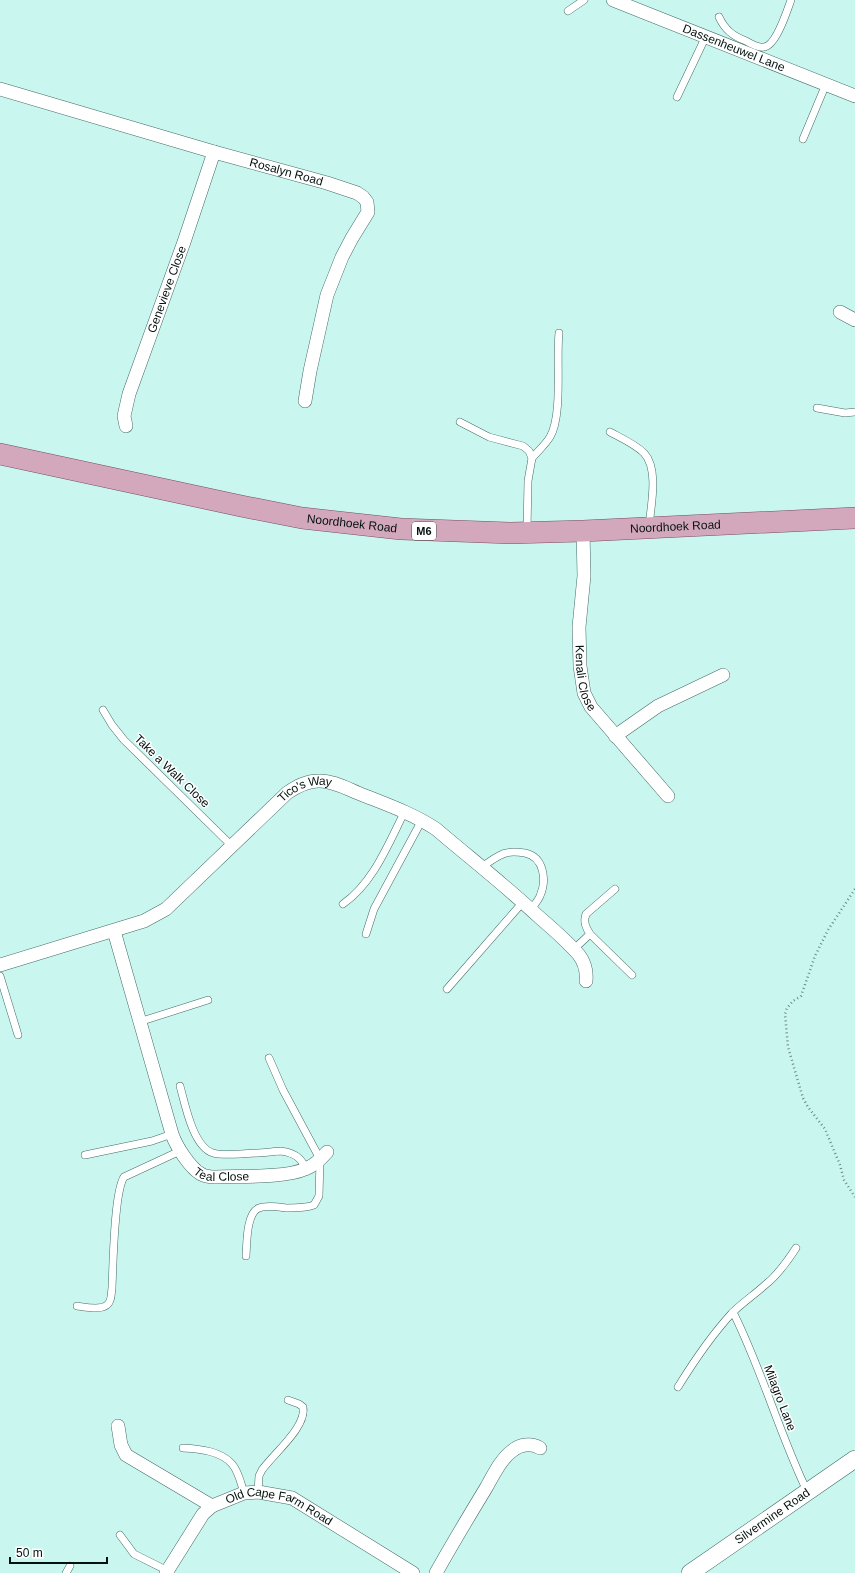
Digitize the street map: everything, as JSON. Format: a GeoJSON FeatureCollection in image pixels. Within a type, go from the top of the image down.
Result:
{"type":"FeatureCollection","features":[{"type":"Feature","properties":{"kind":"main road","name":"Noordhoek Road"},"geometry":{"type":"LineString","coordinates":[[0,454],[302,518],[401,530],[456,532],[583,531],[855,518]]}},
{"type":"Feature","properties":{"kind":"street","name":"Dassenheuwel Lane"},"geometry":{"type":"LineString","coordinates":[[613,0],[855,96]]}},
{"type":"Feature","properties":{"kind":"street","name":"Rosalyn Road"},"geometry":{"type":"LineString","coordinates":[[0,89],[214,152],[327,183],[357,193],[367,202],[368,212],[342,257],[327,295],[314,351],[305,401]]}},
{"type":"Feature","properties":{"kind":"street","name":"Genevieve Close"},"geometry":{"type":"LineString","coordinates":[[126,426],[124,416],[129,394],[179,256],[214,152]]}},
{"type":"Feature","properties":{"kind":"street"},"geometry":{"type":"LineString","coordinates":[[840,312],[855,320]]}},
{"type":"Feature","properties":{"kind":"street","name":"Kenali Close"},"geometry":{"type":"LineString","coordinates":[[583,531],[584,576],[579,627],[581,683],[587,701],[615,736],[668,796]]}},
{"type":"Feature","properties":{"kind":"street"},"geometry":{"type":"LineString","coordinates":[[615,736],[658,706],[723,675]]}},
{"type":"Feature","properties":{"kind":"street","name":"Tico's Way"},"geometry":{"type":"LineString","coordinates":[[0,965],[144,921],[166,909],[231,844],[287,793],[308,782],[318,781],[327,782],[405,811],[436,829],[527,906],[573,950],[585,966],[587,973],[586,981]]}},
{"type":"Feature","properties":{"kind":"street","name":"Teal Close"},"geometry":{"type":"LineString","coordinates":[[114,930],[172,1134],[180,1150],[197,1172],[207,1177],[292,1174],[306,1169],[324,1156]]}},
{"type":"Feature","properties":{"kind":"street"},"geometry":{"type":"LineString","coordinates":[[118,1426],[120,1445],[126,1455],[212,1506]]}},
{"type":"Feature","properties":{"kind":"street"},"geometry":{"type":"LineString","coordinates":[[436,1573],[500,1465],[508,1455],[519,1446],[527,1444],[534,1444],[540,1448]]}},
{"type":"Feature","properties":{"kind":"street","name":"Silvermine Road"},"geometry":{"type":"LineString","coordinates":[[690,1573],[855,1459]]}},
{"type":"Feature","properties":{"kind":"street","name":"Old Cape Farm Road"},"geometry":{"type":"LineString","coordinates":[[167,1572],[203,1514],[212,1506],[244,1493],[258,1492],[292,1498],[413,1573]]}},
{"type":"Feature","properties":{"kind":"lane"},"geometry":{"type":"LineString","coordinates":[[568,11],[584,0]]}},
{"type":"Feature","properties":{"kind":"lane"},"geometry":{"type":"LineString","coordinates":[[719,17],[724,27],[732,35],[763,47],[769,46],[774,39],[791,0]]}},
{"type":"Feature","properties":{"kind":"lane"},"geometry":{"type":"LineString","coordinates":[[677,97],[706,36]]}},
{"type":"Feature","properties":{"kind":"lane"},"geometry":{"type":"LineString","coordinates":[[803,139],[826,84]]}},
{"type":"Feature","properties":{"kind":"lane"},"geometry":{"type":"LineString","coordinates":[[532,458],[546,443],[554,428],[557,405],[559,333]]}},
{"type":"Feature","properties":{"kind":"lane"},"geometry":{"type":"LineString","coordinates":[[817,408],[845,413],[855,412]]}},
{"type":"Feature","properties":{"kind":"lane"},"geometry":{"type":"LineString","coordinates":[[460,422],[489,437],[523,446],[529,451],[532,458],[528,481],[526,532]]}},
{"type":"Feature","properties":{"kind":"lane"},"geometry":{"type":"LineString","coordinates":[[610,432],[644,453],[652,465],[653,476],[649,528]]}},
{"type":"Feature","properties":{"kind":"lane","name":"Take a Walk Close"},"geometry":{"type":"LineString","coordinates":[[103,710],[112,725],[124,740],[231,844]]}},
{"type":"Feature","properties":{"kind":"lane"},"geometry":{"type":"LineString","coordinates":[[343,904],[354,896],[371,877],[405,811]]}},
{"type":"Feature","properties":{"kind":"lane"},"geometry":{"type":"LineString","coordinates":[[366,934],[374,909],[422,820]]}},
{"type":"Feature","properties":{"kind":"lane"},"geometry":{"type":"LineString","coordinates":[[447,989],[527,906],[540,897],[542,889],[542,867],[538,859],[532,854],[510,852],[504,853],[482,867]]}},
{"type":"Feature","properties":{"kind":"lane"},"geometry":{"type":"LineString","coordinates":[[615,889],[586,914],[584,918],[586,927],[590,934],[632,975]]}},
{"type":"Feature","properties":{"kind":"lane"},"geometry":{"type":"LineString","coordinates":[[573,950],[590,934]]}},
{"type":"Feature","properties":{"kind":"lane"},"geometry":{"type":"LineString","coordinates":[[0,976],[18,1035]]}},
{"type":"Feature","properties":{"kind":"lane"},"geometry":{"type":"LineString","coordinates":[[139,1022],[208,1000]]}},
{"type":"Feature","properties":{"kind":"lane"},"geometry":{"type":"LineString","coordinates":[[246,1256],[251,1217],[254,1211],[265,1206],[295,1208],[314,1205],[319,1196],[324,1156],[283,1090],[269,1058]]}},
{"type":"Feature","properties":{"kind":"lane"},"geometry":{"type":"LineString","coordinates":[[180,1086],[192,1130],[209,1151],[220,1154],[281,1151],[289,1152],[301,1158],[306,1169]]}},
{"type":"Feature","properties":{"kind":"lane"},"geometry":{"type":"LineString","coordinates":[[85,1155],[152,1141],[172,1134]]}},
{"type":"Feature","properties":{"kind":"lane"},"geometry":{"type":"LineString","coordinates":[[77,1306],[104,1307],[108,1305],[110,1301],[117,1206],[121,1181],[129,1174],[180,1150]]}},
{"type":"Feature","properties":{"kind":"lane"},"geometry":{"type":"LineString","coordinates":[[678,1387],[694,1360],[733,1312],[778,1273],[796,1248]]}},
{"type":"Feature","properties":{"kind":"lane","name":"Milagro Lane"},"geometry":{"type":"LineString","coordinates":[[733,1312],[744,1335],[793,1461],[808,1492]]}},
{"type":"Feature","properties":{"kind":"lane"},"geometry":{"type":"LineString","coordinates":[[258,1492],[259,1476],[262,1470],[296,1430],[304,1415],[303,1407],[288,1400]]}},
{"type":"Feature","properties":{"kind":"lane"},"geometry":{"type":"LineString","coordinates":[[183,1448],[196,1449],[222,1456],[233,1465],[244,1493]]}},
{"type":"Feature","properties":{"kind":"lane"},"geometry":{"type":"LineString","coordinates":[[120,1535],[134,1554],[167,1572]]}},
{"type":"Feature","properties":{"kind":"lane"},"geometry":{"type":"LineString","coordinates":[[66,1573],[70,1566]]}},
{"type":"Feature","properties":{"kind":"path"},"geometry":{"type":"LineString","coordinates":[[855,889],[828,930],[815,956],[800,996],[793,1001],[784,1014],[788,1047],[803,1098],[825,1129],[840,1165],[844,1180],[855,1197]]}}]}
